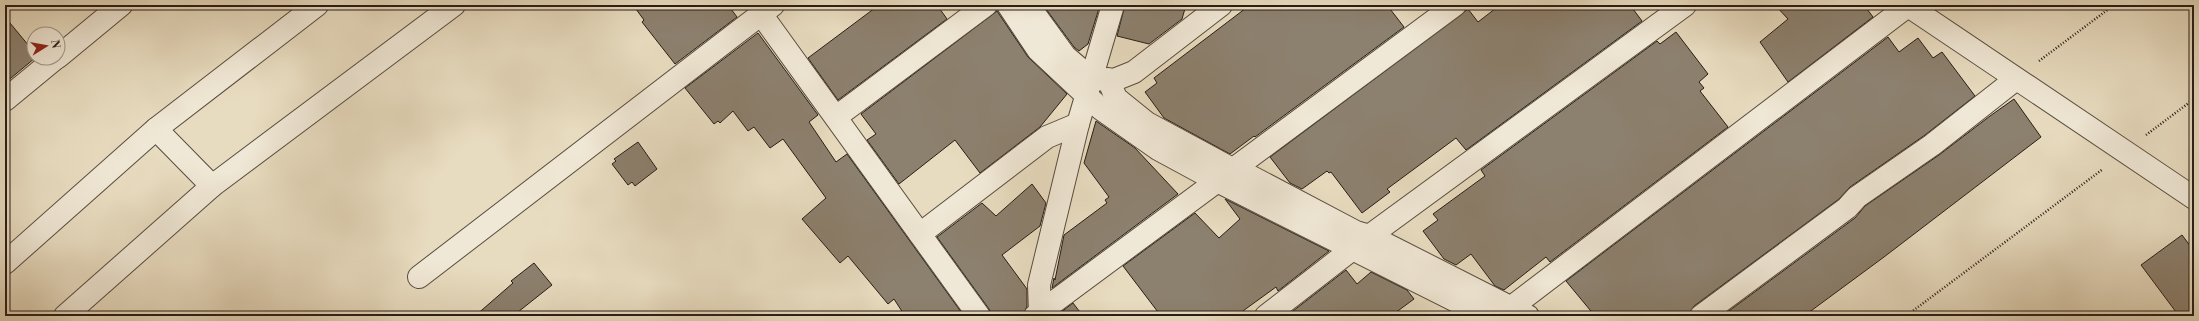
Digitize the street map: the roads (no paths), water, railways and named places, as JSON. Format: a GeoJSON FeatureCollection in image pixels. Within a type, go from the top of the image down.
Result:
{"type":"FeatureCollection","features":[{"type":"Feature","properties":{"kind":"street"},"geometry":{"type":"LineString","coordinates":[[66,50],[121,5]]}},
{"type":"Feature","properties":{"kind":"street"},"geometry":{"type":"LineString","coordinates":[[5,263],[156,129],[317,5]]}},
{"type":"Feature","properties":{"kind":"street"},"geometry":{"type":"LineString","coordinates":[[65,316],[212,186],[454,5]]}},
{"type":"Feature","properties":{"kind":"street"},"geometry":{"type":"LineString","coordinates":[[836,117],[986,5]]}},
{"type":"Feature","properties":{"kind":"street"},"geometry":{"type":"LineString","coordinates":[[1008,5],[1038,50],[1116,98],[1147,123],[1227,176],[1246,174],[1356,232],[1362,242],[1486,316]]}},
{"type":"Feature","properties":{"kind":"street"},"geometry":{"type":"LineString","coordinates":[[1028,5],[1065,56],[1095,85]]}},
{"type":"Feature","properties":{"kind":"street"},"geometry":{"type":"LineString","coordinates":[[1038,314],[1039,285],[1078,124],[1095,85],[1113,5]]}},
{"type":"Feature","properties":{"kind":"street"},"geometry":{"type":"LineString","coordinates":[[1095,85],[1114,80],[1134,72],[1222,5]]}},
{"type":"Feature","properties":{"kind":"street"},"geometry":{"type":"LineString","coordinates":[[1038,314],[1227,176],[1456,5]]}},
{"type":"Feature","properties":{"kind":"street"},"geometry":{"type":"LineString","coordinates":[[1266,316],[1362,242],[1686,5]]}},
{"type":"Feature","properties":{"kind":"street"},"geometry":{"type":"LineString","coordinates":[[1362,242],[1504,304],[1518,312],[1908,5],[2194,198]]}},
{"type":"Feature","properties":{"kind":"street"},"geometry":{"type":"LineString","coordinates":[[419,277],[767,9],[836,117],[979,316]]}},
{"type":"Feature","properties":{"kind":"street"},"geometry":{"type":"LineString","coordinates":[[5,100],[46,66]]}},
{"type":"Feature","properties":{"kind":"street"},"geometry":{"type":"LineString","coordinates":[[1701,316],[1848,208],[1857,197],[1932,145],[2016,79]]}},
{"type":"Feature","properties":{"kind":"street"},"geometry":{"type":"LineString","coordinates":[[920,234],[1047,137],[1078,124]]}},
{"type":"Feature","properties":{"kind":"street"},"geometry":{"type":"LineString","coordinates":[[156,129],[212,186]]}}]}
